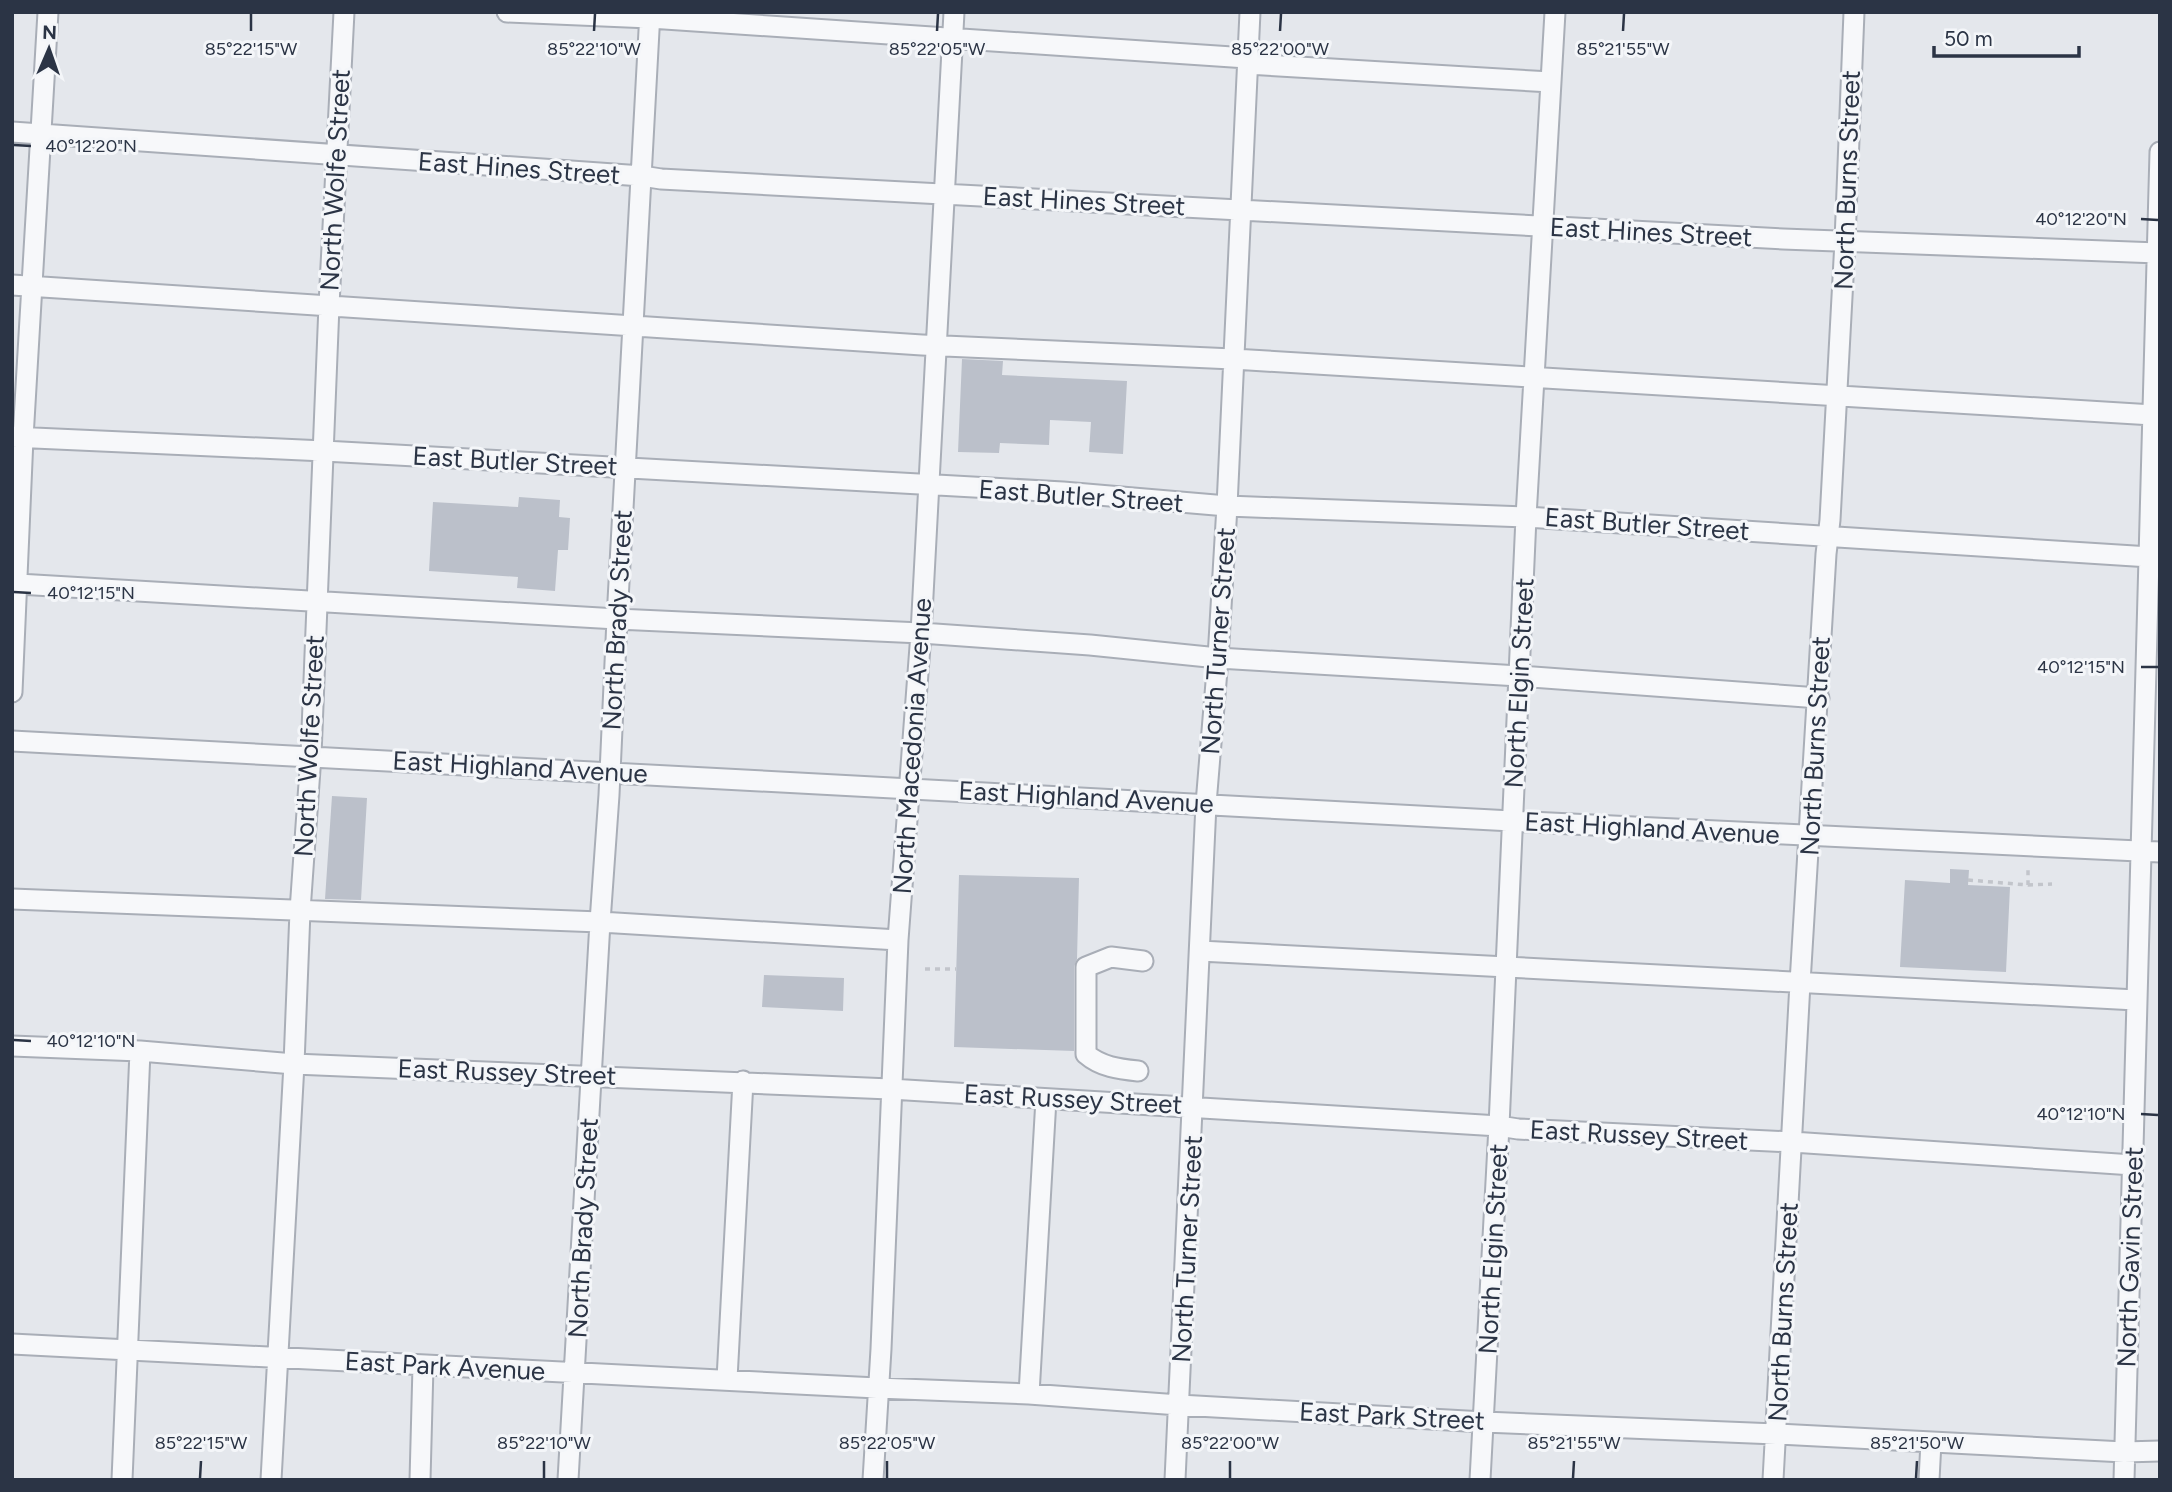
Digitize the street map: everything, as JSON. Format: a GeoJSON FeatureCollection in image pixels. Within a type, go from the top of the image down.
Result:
{"type":"FeatureCollection","features":[{"type":"Feature","properties":{"kind":"street"},"geometry":{"type":"LineString","coordinates":[[12,692],[18,584],[18,438],[32,285],[48,12]]}},
{"type":"Feature","properties":{"kind":"street","name":"North Wolfe Street"},"geometry":{"type":"LineString","coordinates":[[271,1480],[295,1063],[300,911],[311,755],[344,12]]}},
{"type":"Feature","properties":{"kind":"street"},"geometry":{"type":"LineString","coordinates":[[507,12],[650,15],[1551,82]]}},
{"type":"Feature","properties":{"kind":"street","name":"North Macedonia Avenue"},"geometry":{"type":"LineString","coordinates":[[873,1480],[898,940],[921,633],[954,12]]}},
{"type":"Feature","properties":{"kind":"street","name":"North Turner Street"},"geometry":{"type":"LineString","coordinates":[[1175,1480],[1206,804],[1227,506],[1250,12]]}},
{"type":"Feature","properties":{"kind":"street","name":"North Elgin Street"},"geometry":{"type":"LineString","coordinates":[[1480,1480],[1526,517],[1555,12]]}},
{"type":"Feature","properties":{"kind":"street","name":"North Burns Street"},"geometry":{"type":"LineString","coordinates":[[1773,1480],[1800,983],[1837,395],[1854,12]]}},
{"type":"Feature","properties":{"kind":"street","name":"North Brady Street"},"geometry":{"type":"LineString","coordinates":[[568,1480],[610,772],[650,15]]}},
{"type":"Feature","properties":{"kind":"street","name":"East Hines Street"},"geometry":{"type":"LineString","coordinates":[[12,132],[661,179],[1845,241],[2158,253]]}},
{"type":"Feature","properties":{"kind":"street","name":"North Gavin Street"},"geometry":{"type":"LineString","coordinates":[[2124,1480],[2136,1000],[2142,873],[2150,852],[2150,557],[2160,152]]}},
{"type":"Feature","properties":{"kind":"street"},"geometry":{"type":"LineString","coordinates":[[12,285],[937,346],[1233,359],[2154,415]]}},
{"type":"Feature","properties":{"kind":"street","name":"East Butler Street"},"geometry":{"type":"LineString","coordinates":[[18,438],[324,451],[1063,492],[1227,506],[1526,517],[2150,557]]}},
{"type":"Feature","properties":{"kind":"street"},"geometry":{"type":"LineString","coordinates":[[18,584],[921,633],[1090,645],[1218,658],[1819,698]]}},
{"type":"Feature","properties":{"kind":"street","name":"East Highland Avenue"},"geometry":{"type":"LineString","coordinates":[[12,741],[311,755],[1513,822],[2150,852]]}},
{"type":"Feature","properties":{"kind":"street"},"geometry":{"type":"LineString","coordinates":[[12,899],[600,922],[898,940]]}},
{"type":"Feature","properties":{"kind":"street"},"geometry":{"type":"LineString","coordinates":[[1200,950],[2136,1000]]}},
{"type":"Feature","properties":{"kind":"street"},"geometry":{"type":"LineString","coordinates":[[1138,1071],[1114,1069],[1086,1054],[1085,987],[1086,967],[1111,957],[1143,961]]}},
{"type":"Feature","properties":{"kind":"street","name":"East Russey Street"},"geometry":{"type":"LineString","coordinates":[[12,1046],[140,1051],[295,1063],[891,1088],[1518,1129],[1792,1142],[2133,1166]]}},
{"type":"Feature","properties":{"kind":"street"},"geometry":{"type":"LineString","coordinates":[[122,1480],[140,1051]]}},
{"type":"Feature","properties":{"kind":"street"},"geometry":{"type":"LineString","coordinates":[[727,1379],[744,1082]]}},
{"type":"Feature","properties":{"kind":"street"},"geometry":{"type":"LineString","coordinates":[[1029,1394],[1045,1099]]}},
{"type":"Feature","properties":{"kind":"street","name":"East Park Avenue"},"geometry":{"type":"LineString","coordinates":[[12,1344],[877,1388]]}},
{"type":"Feature","properties":{"kind":"street"},"geometry":{"type":"LineString","coordinates":[[420,1480],[422,1366]]}},
{"type":"Feature","properties":{"kind":"street","name":"East Park Street"},"geometry":{"type":"LineString","coordinates":[[877,1388],[1029,1394],[1484,1422],[2124,1452],[2160,1451]]}},
{"type":"Feature","properties":{"kind":"street"},"geometry":{"type":"LineString","coordinates":[[1929,1480],[1931,1442]]}},
{"type":"Feature","properties":{"kind":"path"},"geometry":{"type":"LineString","coordinates":[[2028,869],[2028,885]]}},
{"type":"Feature","properties":{"kind":"path"},"geometry":{"type":"LineString","coordinates":[[1968,880],[2028,885],[2052,884]]}},
{"type":"Feature","properties":{"kind":"path"},"geometry":{"type":"LineString","coordinates":[[925,969],[956,969]]}},
{"type":"Feature","properties":{"kind":"building"},"geometry":{"type":"Polygon","coordinates":[[[962,359],[1003,361],[1002,375],[1127,381],[1123,454],[1089,452],[1091,422],[1050,420],[1049,445],[1000,443],[999,453],[958,452],[962,359]]]}},
{"type":"Feature","properties":{"kind":"building"},"geometry":{"type":"Polygon","coordinates":[[[519,497],[560,500],[559,517],[570,518],[568,550],[558,550],[555,591],[517,588],[518,577],[429,571],[433,502],[518,507],[519,497]]]}},
{"type":"Feature","properties":{"kind":"building"},"geometry":{"type":"Polygon","coordinates":[[[332,796],[367,798],[361,900],[325,899],[332,796]]]}},
{"type":"Feature","properties":{"kind":"building"},"geometry":{"type":"Polygon","coordinates":[[[1950,869],[1969,870],[1968,885],[2010,887],[2006,972],[1900,967],[1905,880],[1950,883],[1950,869]]]}},
{"type":"Feature","properties":{"kind":"building"},"geometry":{"type":"Polygon","coordinates":[[[959,875],[1079,878],[1077,959],[1074,967],[1074,1051],[954,1047],[959,875]]]}},
{"type":"Feature","properties":{"kind":"building"},"geometry":{"type":"Polygon","coordinates":[[[764,975],[844,978],[843,1011],[762,1007],[764,975]]]}}]}
